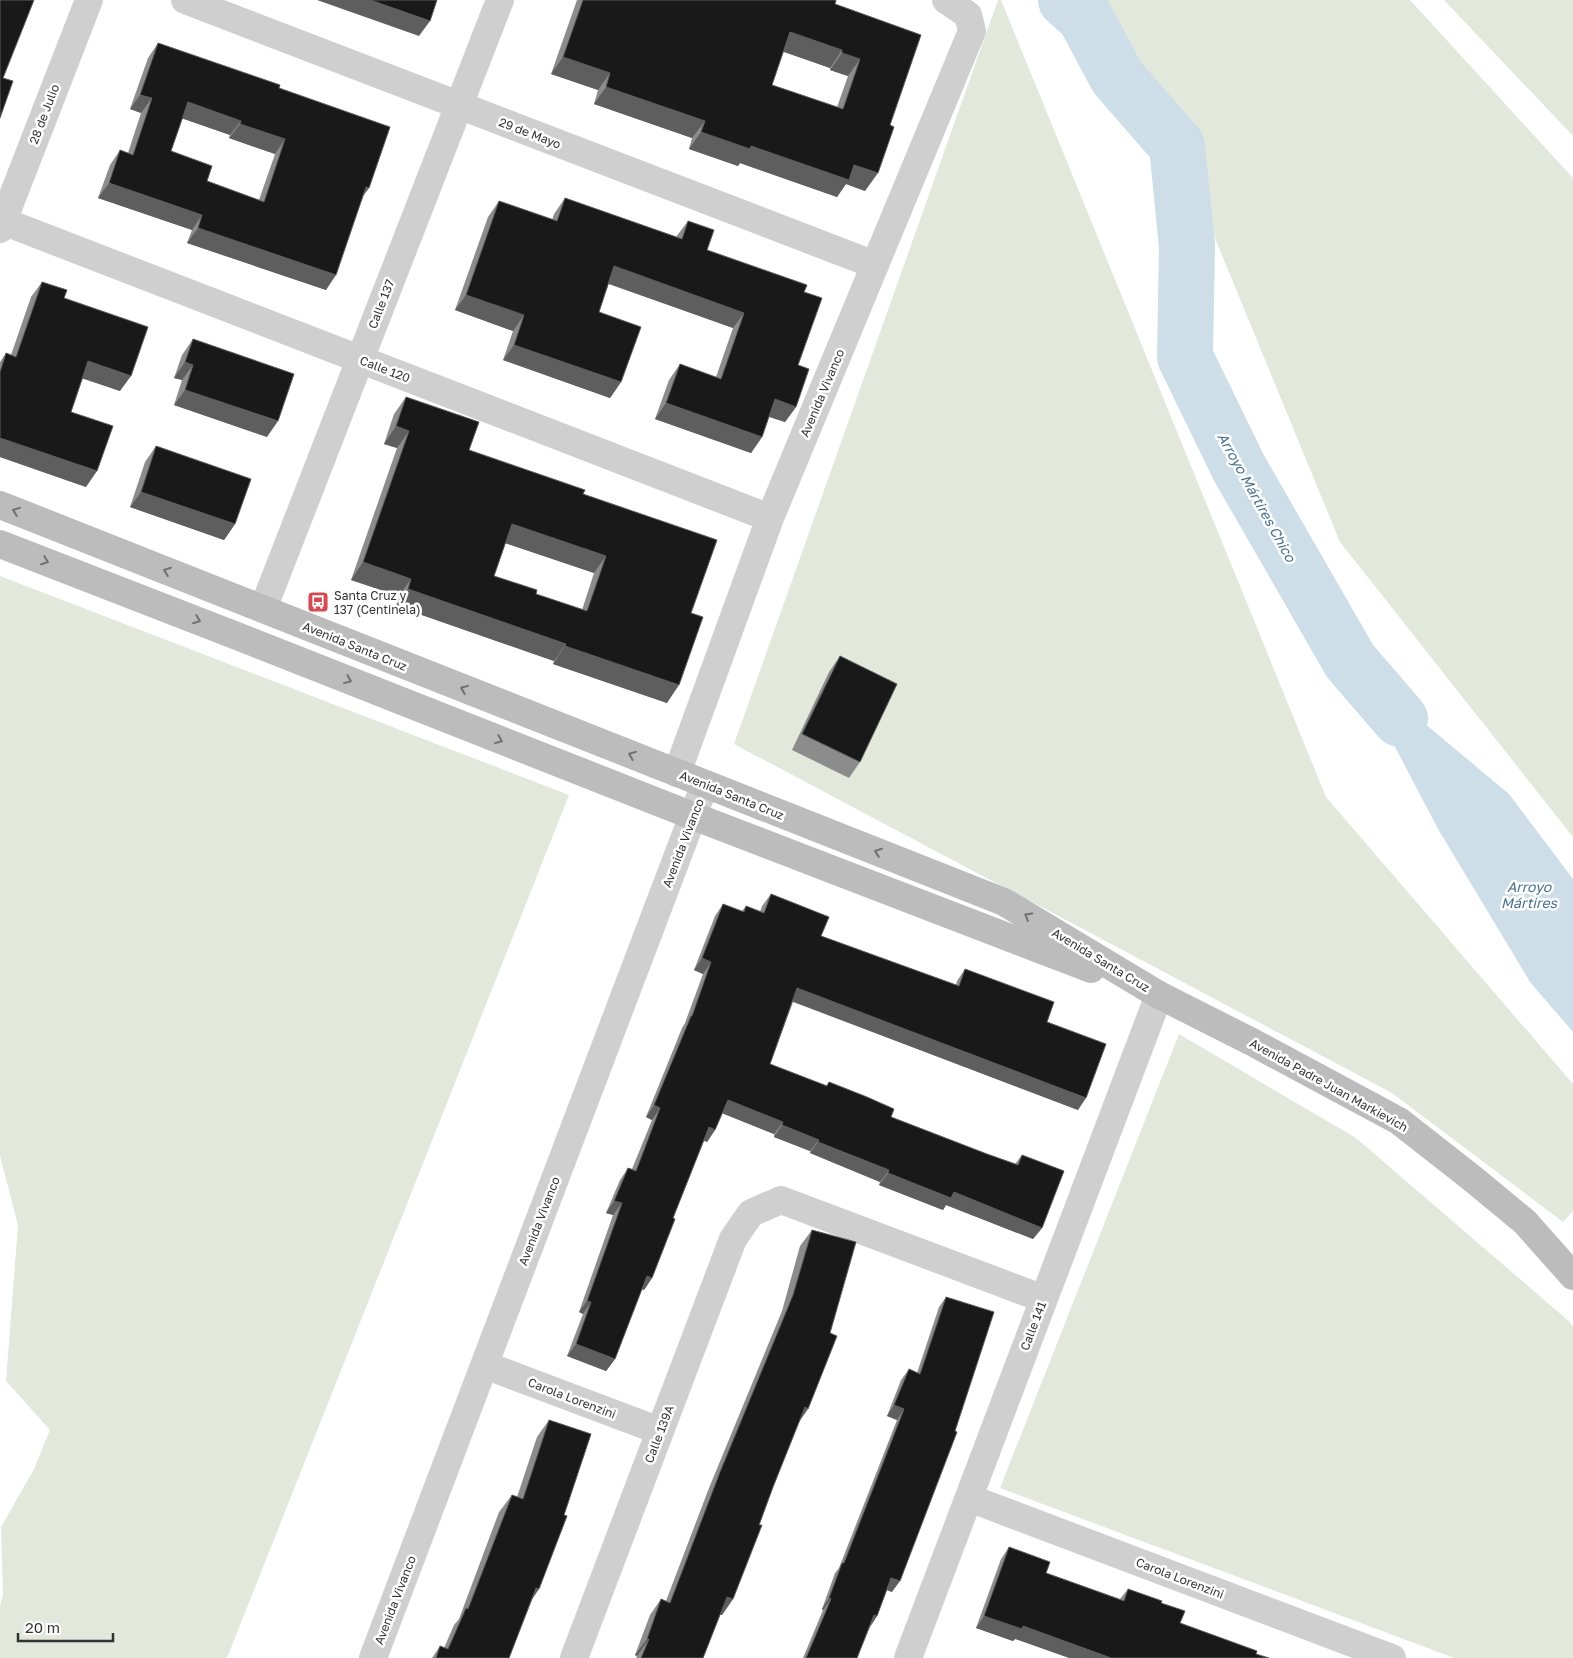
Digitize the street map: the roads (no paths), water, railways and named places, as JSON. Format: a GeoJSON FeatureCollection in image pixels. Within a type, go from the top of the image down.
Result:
{"type":"FeatureCollection","features":[{"type":"Feature","properties":{"kind":"main road","name":"Avenida Santa Cruz"},"geometry":{"type":"LineString","coordinates":[[0,505],[1004,902],[1159,995]]}},
{"type":"Feature","properties":{"kind":"main road","name":"Avenida Santa Cruz"},"geometry":{"type":"LineString","coordinates":[[0,544],[251,641],[692,816],[1159,995]]}},
{"type":"Feature","properties":{"kind":"main road","name":"Avenida Padre Juan Markievich"},"geometry":{"type":"LineString","coordinates":[[1159,995],[1252,1042],[1399,1121],[1525,1222],[1573,1276]]}},
{"type":"Feature","properties":{"kind":"street","name":"28 de Julio"},"geometry":{"type":"LineString","coordinates":[[1,223],[89,0]]}},
{"type":"Feature","properties":{"kind":"street","name":"29 de Mayo"},"geometry":{"type":"LineString","coordinates":[[185,0],[875,265]]}},
{"type":"Feature","properties":{"kind":"street","name":"Calle 137"},"geometry":{"type":"LineString","coordinates":[[264,608],[500,0]]}},
{"type":"Feature","properties":{"kind":"street","name":"Avenida Vivanco"},"geometry":{"type":"LineString","coordinates":[[677,773],[770,518],[972,31],[968,15],[946,0]]}},
{"type":"Feature","properties":{"kind":"street","name":"Calle 120"},"geometry":{"type":"LineString","coordinates":[[1,223],[360,359],[770,518]]}},
{"type":"Feature","properties":{"kind":"street","name":"Avenida Vivanco"},"geometry":{"type":"LineString","coordinates":[[373,1658],[705,784]]}},
{"type":"Feature","properties":{"kind":"street","name":"Calle 141"},"geometry":{"type":"LineString","coordinates":[[908,1658],[1159,995]]}},
{"type":"Feature","properties":{"kind":"street","name":"Calle 139A"},"geometry":{"type":"LineString","coordinates":[[574,1658],[733,1239],[751,1213],[781,1200],[1044,1299]]}},
{"type":"Feature","properties":{"kind":"street","name":"Carola Lorenzini"},"geometry":{"type":"LineString","coordinates":[[485,1364],[660,1431]]}},
{"type":"Feature","properties":{"kind":"street","name":"Carola Lorenzini"},"geometry":{"type":"LineString","coordinates":[[968,1498],[1392,1658]]}},
{"type":"Feature","properties":{"kind":"water","name":"Arroyo Mártires"},"geometry":{"type":"Polygon","coordinates":[[[1350,661],[1509,794],[1573,879],[1573,1032],[1530,982],[1438,829],[1350,661]]]}},
{"type":"Feature","properties":{"kind":"waterway","name":"Arroyo Mártires Chico"},"geometry":{"type":"LineString","coordinates":[[1066,0],[1085,17],[1117,77],[1177,146],[1187,246],[1185,357],[1239,468],[1350,661],[1400,719]]}},
{"type":"Feature","properties":{"kind":"place","name":"Santa Cruz y 137 (Centinela)"},"geometry":{"type":"Point","coordinates":[318,602]}}]}
